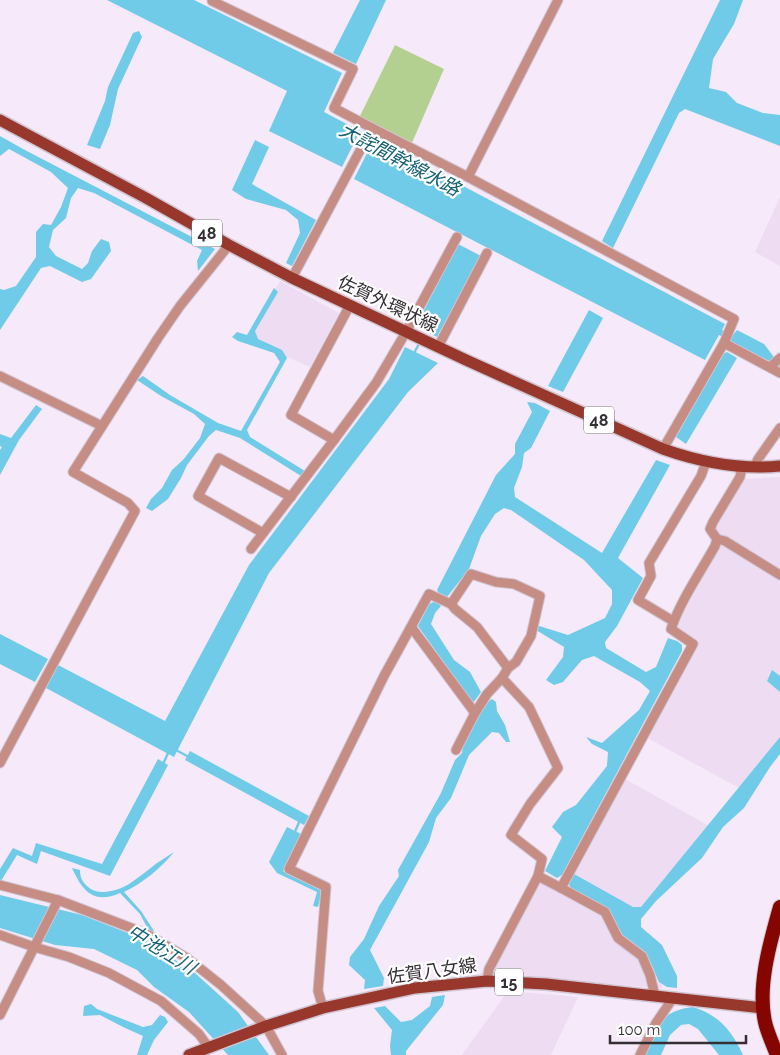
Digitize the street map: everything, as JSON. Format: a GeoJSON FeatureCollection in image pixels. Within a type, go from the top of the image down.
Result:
{"type":"FeatureCollection","features":[{"type":"Feature","properties":{"kind":"highway"},"geometry":{"type":"LineString","coordinates":[[777,1055],[766,1025],[763,1008],[763,981],[770,939],[780,907]]}},
{"type":"Feature","properties":{"kind":"main road","name":"佐賀外環状線"},"geometry":{"type":"LineString","coordinates":[[0,120],[292,278],[422,340],[662,448],[706,462],[742,467],[780,466]]}},
{"type":"Feature","properties":{"kind":"main road","name":"佐賀八女線"},"geometry":{"type":"LineString","coordinates":[[263,1027],[323,1008],[415,988],[487,981],[546,984],[763,1008]]}},
{"type":"Feature","properties":{"kind":"main road","name":"15"},"geometry":{"type":"LineString","coordinates":[[189,1055],[263,1027]]}},
{"type":"Feature","properties":{"kind":"street"},"geometry":{"type":"LineString","coordinates":[[213,0],[353,69],[334,108],[734,319],[724,343],[662,448]]}},
{"type":"Feature","properties":{"kind":"street"},"geometry":{"type":"LineString","coordinates":[[468,177],[558,0]]}},
{"type":"Feature","properties":{"kind":"street"},"geometry":{"type":"LineString","coordinates":[[292,278],[372,128]]}},
{"type":"Feature","properties":{"kind":"street"},"geometry":{"type":"LineString","coordinates":[[251,549],[376,383],[457,237]]}},
{"type":"Feature","properties":{"kind":"street"},"geometry":{"type":"LineString","coordinates":[[0,763],[135,511],[128,503],[74,472],[174,314],[229,245]]}},
{"type":"Feature","properties":{"kind":"street"},"geometry":{"type":"LineString","coordinates":[[438,347],[487,253]]}},
{"type":"Feature","properties":{"kind":"street"},"geometry":{"type":"LineString","coordinates":[[334,440],[292,415],[350,305]]}},
{"type":"Feature","properties":{"kind":"street"},"geometry":{"type":"LineString","coordinates":[[724,343],[780,373]]}},
{"type":"Feature","properties":{"kind":"street"},"geometry":{"type":"LineString","coordinates":[[770,367],[779,359]]}},
{"type":"Feature","properties":{"kind":"street"},"geometry":{"type":"LineString","coordinates":[[0,376],[102,426]]}},
{"type":"Feature","properties":{"kind":"street"},"geometry":{"type":"LineString","coordinates":[[755,466],[758,458],[780,428]]}},
{"type":"Feature","properties":{"kind":"street"},"geometry":{"type":"LineString","coordinates":[[263,533],[198,496],[219,458],[291,497]]}},
{"type":"Feature","properties":{"kind":"street"},"geometry":{"type":"LineString","coordinates":[[673,622],[638,600],[651,576],[649,563],[701,476],[706,462]]}},
{"type":"Feature","properties":{"kind":"street"},"geometry":{"type":"LineString","coordinates":[[742,467],[740,477],[710,529],[717,539],[725,541],[780,575]]}},
{"type":"Feature","properties":{"kind":"street"},"geometry":{"type":"LineString","coordinates":[[565,881],[693,644],[671,629],[717,539]]}},
{"type":"Feature","properties":{"kind":"street"},"geometry":{"type":"LineString","coordinates":[[451,604],[471,574],[496,582],[514,584],[540,596],[531,636],[516,662],[508,668],[475,712],[456,750]]}},
{"type":"Feature","properties":{"kind":"street"},"geometry":{"type":"LineString","coordinates":[[323,1008],[318,991],[326,888],[289,869],[384,676],[429,594],[451,604],[477,627],[508,668]]}},
{"type":"Feature","properties":{"kind":"street"},"geometry":{"type":"LineString","coordinates":[[412,628],[475,712]]}},
{"type":"Feature","properties":{"kind":"street"},"geometry":{"type":"LineString","coordinates":[[487,981],[489,969],[538,876],[542,859],[511,835],[530,804],[558,768],[529,707],[502,678]]}},
{"type":"Feature","properties":{"kind":"street"},"geometry":{"type":"LineString","coordinates":[[538,876],[565,881],[605,912],[618,938],[642,956],[650,975],[654,996]]}},
{"type":"Feature","properties":{"kind":"street"},"geometry":{"type":"LineString","coordinates":[[0,885],[57,901],[147,934],[187,958],[221,985],[263,1027],[282,1055]]}},
{"type":"Feature","properties":{"kind":"street"},"geometry":{"type":"LineString","coordinates":[[0,1015],[57,901]]}},
{"type":"Feature","properties":{"kind":"street"},"geometry":{"type":"LineString","coordinates":[[0,935],[70,957],[110,973],[161,1001],[212,1047]]}},
{"type":"Feature","properties":{"kind":"street"},"geometry":{"type":"LineString","coordinates":[[640,1055],[656,1023],[673,998]]}},
{"type":"Feature","properties":{"kind":"shaded area"},"geometry":{"type":"Polygon","coordinates":[[[780,197],[780,266],[755,252],[780,197]]]}},
{"type":"Feature","properties":{"kind":"shaded area"},"geometry":{"type":"Polygon","coordinates":[[[280,281],[339,313],[310,367],[253,342],[248,338],[280,281]]]}},
{"type":"Feature","properties":{"kind":"shaded area"},"geometry":{"type":"Polygon","coordinates":[[[780,477],[780,742],[743,790],[640,734],[691,638],[676,627],[721,544],[712,531],[744,479],[780,477]]]}},
{"type":"Feature","properties":{"kind":"shaded area"},"geometry":{"type":"Polygon","coordinates":[[[618,775],[711,827],[630,926],[660,954],[662,988],[480,974],[536,871],[559,883],[618,775]]]}},
{"type":"Feature","properties":{"kind":"shaded area"},"geometry":{"type":"Polygon","coordinates":[[[508,991],[578,997],[551,1055],[462,1055],[508,991]]]}},
{"type":"Feature","properties":{"kind":"green space"},"geometry":{"type":"Polygon","coordinates":[[[395,45],[444,69],[411,145],[359,118],[395,45]]]}},
{"type":"Feature","properties":{"kind":"water"},"geometry":{"type":"Polygon","coordinates":[[[107,0],[194,0],[342,73],[324,112],[360,131],[342,167],[269,131],[287,91],[107,0]]]}},
{"type":"Feature","properties":{"kind":"water"},"geometry":{"type":"Polygon","coordinates":[[[360,0],[386,0],[356,64],[333,53],[360,0]]]}},
{"type":"Feature","properties":{"kind":"water"},"geometry":{"type":"Polygon","coordinates":[[[720,0],[743,0],[734,24],[713,59],[709,88],[726,92],[737,103],[763,113],[780,115],[780,146],[685,109],[679,113],[613,248],[602,241],[720,0]]]}},
{"type":"Feature","properties":{"kind":"water"},"geometry":{"type":"Polygon","coordinates":[[[139,31],[142,37],[118,89],[110,125],[100,149],[87,145],[105,101],[108,87],[133,33],[139,31]]]}},
{"type":"Feature","properties":{"kind":"water"},"geometry":{"type":"Polygon","coordinates":[[[0,136],[215,249],[198,271],[197,261],[202,250],[94,193],[78,188],[71,198],[66,218],[53,230],[49,247],[56,256],[82,269],[88,263],[92,251],[101,239],[109,242],[111,251],[91,279],[82,282],[50,266],[41,268],[0,330],[0,289],[4,290],[16,286],[36,257],[36,232],[43,224],[51,225],[61,207],[68,188],[51,172],[9,149],[0,156],[0,136]]]}},
{"type":"Feature","properties":{"kind":"water","name":"大詫間幹線水路"},"geometry":{"type":"Polygon","coordinates":[[[374,139],[725,324],[722,330],[733,335],[737,330],[764,344],[777,361],[780,362],[780,369],[719,335],[705,360],[354,179],[374,139]]]}},
{"type":"Feature","properties":{"kind":"water"},"geometry":{"type":"Polygon","coordinates":[[[255,140],[269,147],[252,184],[316,220],[292,266],[286,263],[300,233],[298,220],[286,210],[246,199],[232,190],[255,140]]]}},
{"type":"Feature","properties":{"kind":"water"},"geometry":{"type":"Polygon","coordinates":[[[458,244],[481,256],[437,337],[416,326],[458,244]]]}},
{"type":"Feature","properties":{"kind":"water"},"geometry":{"type":"Polygon","coordinates":[[[274,288],[278,292],[255,331],[258,339],[282,350],[287,358],[247,430],[250,437],[305,471],[301,476],[240,438],[216,430],[209,436],[187,465],[168,499],[152,511],[146,508],[151,499],[162,488],[172,470],[183,460],[200,438],[205,424],[194,414],[137,380],[143,376],[170,395],[218,423],[241,431],[280,362],[274,353],[238,341],[232,337],[237,332],[247,335],[274,288]]]}},
{"type":"Feature","properties":{"kind":"water"},"geometry":{"type":"Polygon","coordinates":[[[589,310],[603,318],[563,392],[548,386],[589,310]]]}},
{"type":"Feature","properties":{"kind":"water"},"geometry":{"type":"Polygon","coordinates":[[[405,347],[438,363],[408,392],[269,573],[174,757],[46,688],[58,665],[165,721],[249,565],[389,379],[405,347]]]}},
{"type":"Feature","properties":{"kind":"water"},"geometry":{"type":"Polygon","coordinates":[[[727,352],[737,358],[686,444],[676,437],[723,354],[727,352]]]}},
{"type":"Feature","properties":{"kind":"water"},"geometry":{"type":"Polygon","coordinates":[[[527,402],[535,403],[550,411],[531,448],[524,453],[522,467],[514,488],[515,497],[602,553],[656,460],[670,465],[618,558],[643,578],[617,626],[605,642],[606,648],[646,672],[656,667],[668,638],[682,645],[682,651],[562,875],[557,878],[545,871],[562,837],[552,827],[563,812],[576,805],[607,766],[608,752],[592,744],[586,737],[602,743],[639,710],[650,691],[640,682],[594,656],[582,660],[563,682],[554,685],[546,680],[563,657],[564,647],[536,630],[536,625],[568,635],[605,618],[612,604],[612,590],[584,560],[511,510],[504,508],[495,514],[481,536],[469,569],[447,597],[440,595],[437,590],[496,475],[515,454],[515,444],[532,412],[527,402]]]}},
{"type":"Feature","properties":{"kind":"water"},"geometry":{"type":"Polygon","coordinates":[[[36,405],[42,409],[19,440],[0,475],[0,450],[2,447],[0,446],[0,434],[11,438],[36,405]]]}},
{"type":"Feature","properties":{"kind":"water"},"geometry":{"type":"Polygon","coordinates":[[[436,601],[441,606],[435,613],[431,624],[454,660],[470,672],[481,692],[473,703],[418,626],[429,604],[436,601]]]}},
{"type":"Feature","properties":{"kind":"water"},"geometry":{"type":"Polygon","coordinates":[[[0,634],[48,659],[35,682],[0,664],[0,634]]]}},
{"type":"Feature","properties":{"kind":"water"},"geometry":{"type":"Polygon","coordinates":[[[772,670],[780,676],[780,692],[767,681],[772,670]]]}},
{"type":"Feature","properties":{"kind":"water"},"geometry":{"type":"Polygon","coordinates":[[[492,699],[496,702],[497,711],[505,725],[510,742],[506,742],[499,733],[492,732],[469,755],[451,798],[436,818],[429,842],[370,950],[384,978],[383,986],[364,989],[365,980],[349,965],[350,957],[364,939],[379,906],[399,876],[398,870],[441,793],[455,760],[462,753],[463,745],[483,706],[492,699]]]}},
{"type":"Feature","properties":{"kind":"water"},"geometry":{"type":"Polygon","coordinates":[[[780,737],[780,754],[744,808],[723,827],[702,858],[656,901],[641,919],[641,927],[662,945],[677,976],[677,988],[667,987],[659,982],[651,963],[643,952],[622,935],[607,909],[571,889],[569,884],[574,874],[633,907],[641,907],[780,737]]]}},
{"type":"Feature","properties":{"kind":"water"},"geometry":{"type":"Polygon","coordinates":[[[190,751],[309,816],[304,825],[185,760],[190,751]]]}},
{"type":"Feature","properties":{"kind":"water"},"geometry":{"type":"Polygon","coordinates":[[[158,759],[168,765],[110,876],[41,851],[37,864],[17,855],[0,880],[0,869],[13,848],[32,856],[36,843],[102,864],[158,759]]]}},
{"type":"Feature","properties":{"kind":"water"},"geometry":{"type":"Polygon","coordinates":[[[287,827],[301,834],[283,871],[322,891],[318,907],[313,906],[317,892],[277,873],[269,862],[287,827]]]}},
{"type":"Feature","properties":{"kind":"water"},"geometry":{"type":"Polygon","coordinates":[[[174,852],[151,875],[124,892],[141,911],[154,931],[150,933],[140,914],[120,893],[103,897],[90,893],[84,889],[72,868],[80,870],[81,877],[88,887],[98,892],[104,892],[116,890],[127,885],[174,852]]]}},
{"type":"Feature","properties":{"kind":"water"},"geometry":{"type":"Polygon","coordinates":[[[0,895],[82,915],[143,939],[195,973],[238,1012],[269,1055],[228,1055],[189,1012],[154,987],[137,970],[94,949],[55,945],[0,928],[0,895]]]}},
{"type":"Feature","properties":{"kind":"water"},"geometry":{"type":"Polygon","coordinates":[[[445,995],[443,1005],[406,1051],[406,1055],[391,1055],[392,1030],[374,1008],[385,1006],[401,1022],[412,1020],[430,1006],[432,997],[445,995]]]}},
{"type":"Feature","properties":{"kind":"water"},"geometry":{"type":"Polygon","coordinates":[[[91,1004],[97,1009],[143,1027],[152,1025],[160,1015],[165,1017],[168,1022],[154,1040],[147,1055],[137,1055],[143,1036],[100,1015],[83,1016],[84,1006],[91,1004]]]}},
{"type":"Feature","properties":{"kind":"water"},"geometry":{"type":"Polygon","coordinates":[[[693,1007],[710,1014],[724,1025],[743,1055],[719,1055],[698,1029],[689,1024],[681,1025],[670,1035],[661,1055],[644,1055],[656,1029],[666,1017],[673,1012],[693,1007]]]}},
{"type":"Feature","properties":{"kind":"waterway"},"geometry":{"type":"LineString","coordinates":[[413,355],[420,342]]}},
{"type":"Feature","properties":{"kind":"waterway"},"geometry":{"type":"LineString","coordinates":[[174,749],[189,757]]}},
{"type":"Feature","properties":{"kind":"waterway"},"geometry":{"type":"LineString","coordinates":[[163,764],[169,751]]}},
{"type":"Feature","properties":{"kind":"waterway"},"geometry":{"type":"LineString","coordinates":[[294,834],[300,820]]}},
{"type":"Feature","properties":{"kind":"water label","name":"中池江川"},"geometry":{"type":"Point","coordinates":[162,949]}}]}
